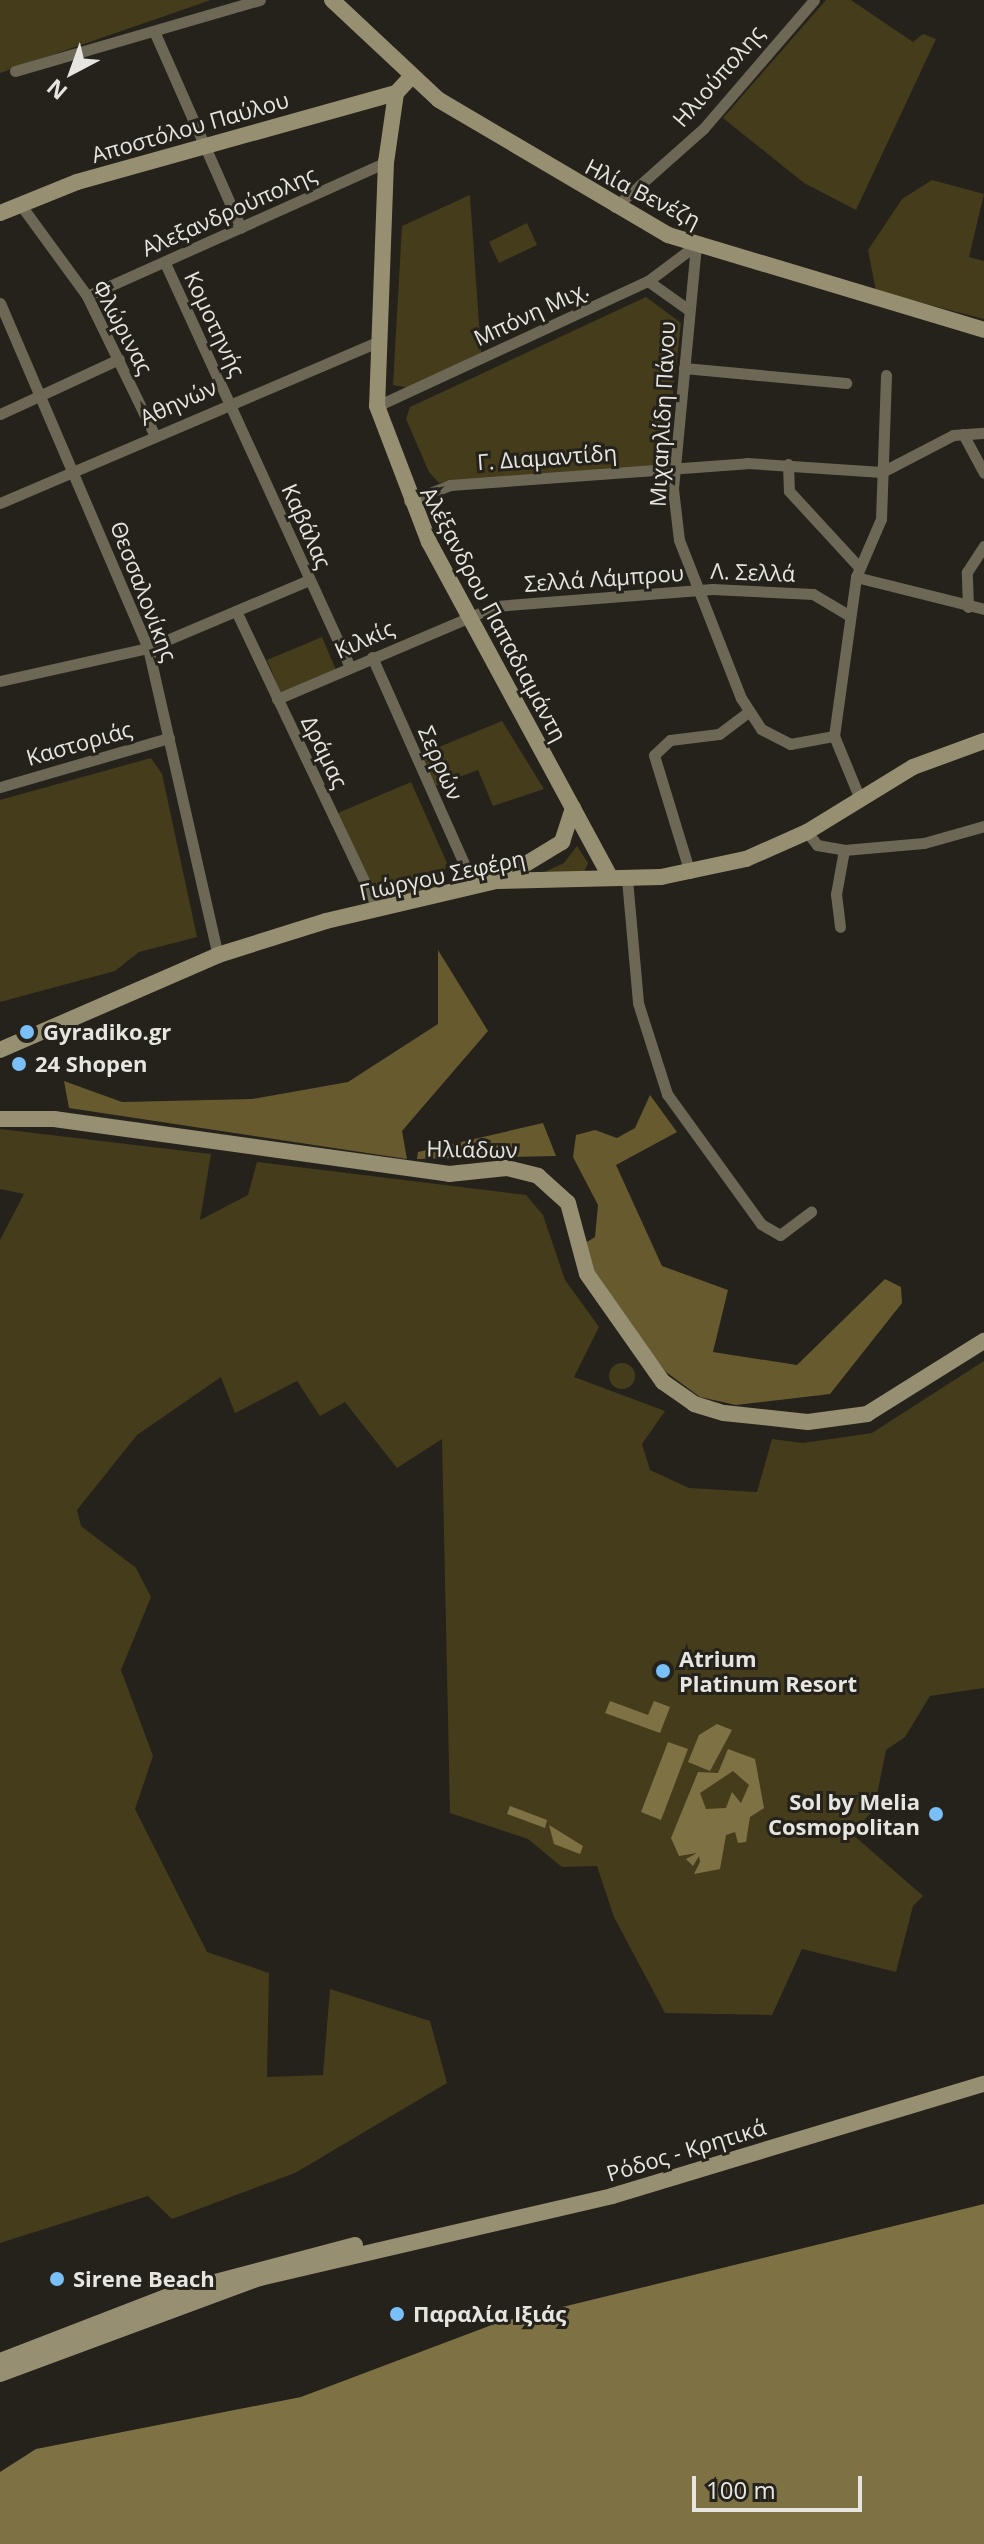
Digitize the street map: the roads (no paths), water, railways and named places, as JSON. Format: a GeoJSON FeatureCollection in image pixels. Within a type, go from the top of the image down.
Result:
{"type":"FeatureCollection","features":[{"type":"Feature","properties":{"kind":"street"},"geometry":{"type":"LineString","coordinates":[[15,71],[260,0]]}},
{"type":"Feature","properties":{"kind":"street","name":"Ηλία Βενέζη"},"geometry":{"type":"LineString","coordinates":[[332,0],[411,77],[614,208],[696,245],[984,330]]}},
{"type":"Feature","properties":{"kind":"street","name":"Ηλιούπολης"},"geometry":{"type":"LineString","coordinates":[[614,208],[703,129],[814,0]]}},
{"type":"Feature","properties":{"kind":"street"},"geometry":{"type":"LineString","coordinates":[[154,31],[241,228]]}},
{"type":"Feature","properties":{"kind":"street"},"geometry":{"type":"LineString","coordinates":[[396,93],[411,77]]}},
{"type":"Feature","properties":{"kind":"street","name":"Αποστόλου Παύλου"},"geometry":{"type":"LineString","coordinates":[[0,213],[204,144],[396,93]]}},
{"type":"Feature","properties":{"kind":"street","name":"Αλέξανδρου Παπαδιαμάντη"},"geometry":{"type":"LineString","coordinates":[[396,93],[386,162],[375,343],[377,406],[409,501],[573,808],[619,878]]}},
{"type":"Feature","properties":{"kind":"street","name":"Αλεξανδρούπολης"},"geometry":{"type":"LineString","coordinates":[[87,296],[386,162]]}},
{"type":"Feature","properties":{"kind":"street","name":"Φλώρινας"},"geometry":{"type":"LineString","coordinates":[[20,204],[87,296],[154,434]]}},
{"type":"Feature","properties":{"kind":"street","name":"Μπόνη Μιχ."},"geometry":{"type":"LineString","coordinates":[[377,406],[648,281],[696,245]]}},
{"type":"Feature","properties":{"kind":"street","name":"Μιχαηλίδη Πάνου"},"geometry":{"type":"LineString","coordinates":[[696,245],[676,468],[679,540],[748,712],[780,742],[821,744],[834,736]]}},
{"type":"Feature","properties":{"kind":"street","name":"Κομοτηνής"},"geometry":{"type":"LineString","coordinates":[[165,263],[229,401]]}},
{"type":"Feature","properties":{"kind":"street"},"geometry":{"type":"LineString","coordinates":[[648,281],[689,310]]}},
{"type":"Feature","properties":{"kind":"street","name":"Θεσσαλονίκης"},"geometry":{"type":"LineString","coordinates":[[0,303],[43,395],[148,648],[218,955]]}},
{"type":"Feature","properties":{"kind":"street","name":"Αθηνών"},"geometry":{"type":"LineString","coordinates":[[0,503],[229,401],[375,343]]}},
{"type":"Feature","properties":{"kind":"street"},"geometry":{"type":"LineString","coordinates":[[0,414],[119,359]]}},
{"type":"Feature","properties":{"kind":"street"},"geometry":{"type":"LineString","coordinates":[[684,368],[846,383]]}},
{"type":"Feature","properties":{"kind":"street"},"geometry":{"type":"LineString","coordinates":[[860,799],[834,736],[858,572],[881,519],[886,375]]}},
{"type":"Feature","properties":{"kind":"street","name":"Καβάλας"},"geometry":{"type":"LineString","coordinates":[[229,401],[350,667]]}},
{"type":"Feature","properties":{"kind":"street"},"geometry":{"type":"LineString","coordinates":[[882,472],[963,434],[984,433]]}},
{"type":"Feature","properties":{"kind":"street"},"geometry":{"type":"LineString","coordinates":[[963,434],[984,473]]}},
{"type":"Feature","properties":{"kind":"street"},"geometry":{"type":"LineString","coordinates":[[788,464],[789,491],[802,510],[858,572],[968,607],[984,609]]}},
{"type":"Feature","properties":{"kind":"street","name":"Γ. Διαμαντίδη"},"geometry":{"type":"LineString","coordinates":[[409,501],[450,485],[676,468],[788,464],[882,472]]}},
{"type":"Feature","properties":{"kind":"street"},"geometry":{"type":"LineString","coordinates":[[968,607],[967,572],[984,546]]}},
{"type":"Feature","properties":{"kind":"street"},"geometry":{"type":"LineString","coordinates":[[0,681],[148,648],[309,580]]}},
{"type":"Feature","properties":{"kind":"street","name":"Σελλά Λάμπρου"},"geometry":{"type":"LineString","coordinates":[[467,614],[698,591]]}},
{"type":"Feature","properties":{"kind":"street","name":"Λ. Σελλά"},"geometry":{"type":"LineString","coordinates":[[698,591],[813,594],[850,616]]}},
{"type":"Feature","properties":{"kind":"street","name":"Δράμας"},"geometry":{"type":"LineString","coordinates":[[236,611],[378,910]]}},
{"type":"Feature","properties":{"kind":"street","name":"Κιλκίς"},"geometry":{"type":"LineString","coordinates":[[277,699],[467,614]]}},
{"type":"Feature","properties":{"kind":"street","name":"Σερρών"},"geometry":{"type":"LineString","coordinates":[[372,657],[474,886]]}},
{"type":"Feature","properties":{"kind":"street"},"geometry":{"type":"LineString","coordinates":[[690,873],[654,755],[670,740],[719,734],[748,712]]}},
{"type":"Feature","properties":{"kind":"street","name":"Καστοριάς"},"geometry":{"type":"LineString","coordinates":[[0,787],[169,738]]}},
{"type":"Feature","properties":{"kind":"street","name":"Γιώργου Σεφέρη"},"geometry":{"type":"LineString","coordinates":[[0,1050],[218,955],[378,910],[497,881],[690,873],[807,832],[924,762],[984,741]]}},
{"type":"Feature","properties":{"kind":"street"},"geometry":{"type":"LineString","coordinates":[[497,881],[555,849],[573,808]]}},
{"type":"Feature","properties":{"kind":"street"},"geometry":{"type":"LineString","coordinates":[[807,832],[817,845],[844,850],[924,843],[984,826]]}},
{"type":"Feature","properties":{"kind":"street"},"geometry":{"type":"LineString","coordinates":[[840,927],[836,883],[844,850]]}},
{"type":"Feature","properties":{"kind":"street"},"geometry":{"type":"LineString","coordinates":[[619,878],[638,1003],[667,1094],[754,1219],[780,1235],[811,1212]]}},
{"type":"Feature","properties":{"kind":"street"},"geometry":{"type":"LineString","coordinates":[[0,1038],[40,1032]]}},
{"type":"Feature","properties":{"kind":"street","name":"Ηλιάδων"},"geometry":{"type":"LineString","coordinates":[[0,1119],[54,1119],[434,1172],[507,1168],[538,1176],[568,1203],[587,1274],[663,1382],[694,1404],[724,1413],[808,1422],[867,1414],[984,1341]]}},
{"type":"Feature","properties":{"kind":"street","name":"Ρόδος - Κρητικά"},"geometry":{"type":"LineString","coordinates":[[396,2241],[612,2196],[984,2084]]}},
{"type":"Feature","properties":{"kind":"street"},"geometry":{"type":"LineString","coordinates":[[0,2361],[89,2325],[276,2262],[396,2241]]}},
{"type":"Feature","properties":{"kind":"street"},"geometry":{"type":"LineString","coordinates":[[0,2374],[125,2325],[396,2241]]}},
{"type":"Feature","properties":{"kind":"place","name":"Gyradiko.gr"},"geometry":{"type":"Point","coordinates":[27,1032]}},
{"type":"Feature","properties":{"kind":"place","name":"24 Shopen"},"geometry":{"type":"Point","coordinates":[19,1064]}},
{"type":"Feature","properties":{"kind":"place","name":"Atrium Platinum Resort"},"geometry":{"type":"Point","coordinates":[663,1671]}},
{"type":"Feature","properties":{"kind":"place","name":"Sol by Melia Cosmopolitan"},"geometry":{"type":"Point","coordinates":[936,1814]}},
{"type":"Feature","properties":{"kind":"place","name":"Sirene Beach"},"geometry":{"type":"Point","coordinates":[57,2279]}},
{"type":"Feature","properties":{"kind":"place","name":"Παραλία Ιξιάς"},"geometry":{"type":"Point","coordinates":[397,2314]}}]}
